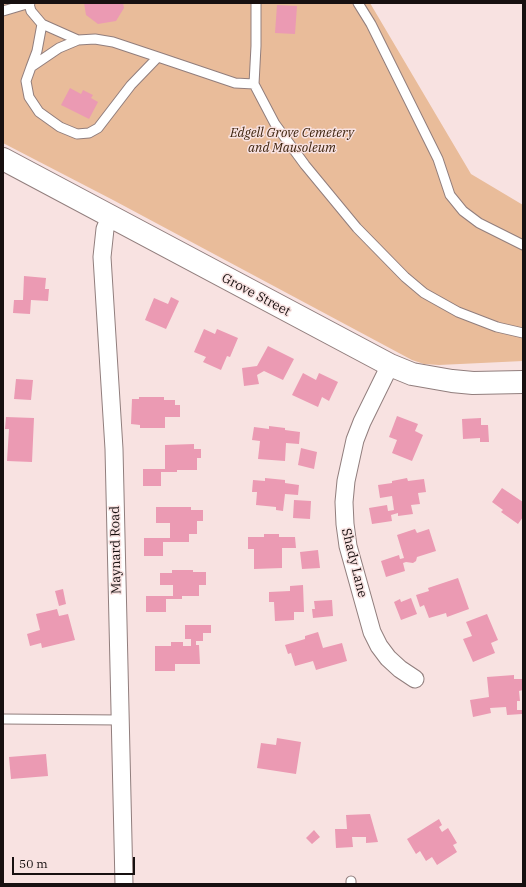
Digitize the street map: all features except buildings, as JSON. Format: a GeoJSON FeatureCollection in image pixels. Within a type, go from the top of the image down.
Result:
{"type":"FeatureCollection","features":[{"type":"Feature","properties":{"kind":"street","name":"Grove Street"},"geometry":{"type":"LineString","coordinates":[[3,159],[390,365],[412,374],[452,382],[523,382]]}},
{"type":"Feature","properties":{"kind":"street","name":"Maynard Road"},"geometry":{"type":"LineString","coordinates":[[110,217],[105,228],[102,257],[114,449],[124,884]]}},
{"type":"Feature","properties":{"kind":"street","name":"Shady Lane"},"geometry":{"type":"LineString","coordinates":[[390,365],[354,440],[346,481],[344,502],[345,524],[348,546],[372,632],[379,646],[388,658],[400,669],[415,679]]}},
{"type":"Feature","properties":{"kind":"lane"},"geometry":{"type":"LineString","coordinates":[[3,10],[30,3],[31,11],[42,24],[78,40]]}},
{"type":"Feature","properties":{"kind":"lane"},"geometry":{"type":"LineString","coordinates":[[256,3],[254,84],[275,124],[305,165],[357,228],[405,277],[424,293],[458,312],[497,327],[523,333]]}},
{"type":"Feature","properties":{"kind":"lane"},"geometry":{"type":"LineString","coordinates":[[358,3],[371,24],[434,152],[450,195],[463,211],[479,223],[523,245]]}},
{"type":"Feature","properties":{"kind":"lane"},"geometry":{"type":"LineString","coordinates":[[42,24],[37,51],[30,66],[26,81],[29,97],[39,112],[60,127],[77,134],[89,133],[98,128],[131,85],[158,57]]}},
{"type":"Feature","properties":{"kind":"lane"},"geometry":{"type":"LineString","coordinates":[[30,66],[59,48],[78,40],[95,39],[113,42],[235,83],[254,84]]}},
{"type":"Feature","properties":{"kind":"lane"},"geometry":{"type":"LineString","coordinates":[[3,719],[120,720]]}},
{"type":"Feature","properties":{"kind":"green space","name":"Edgell Grove Cemetery and Mausoleum"},"geometry":{"type":"Polygon","coordinates":[[[3,3],[370,3],[471,174],[523,205],[523,361],[439,365],[424,364],[412,360],[113,200],[3,143],[3,3]]]}}]}
